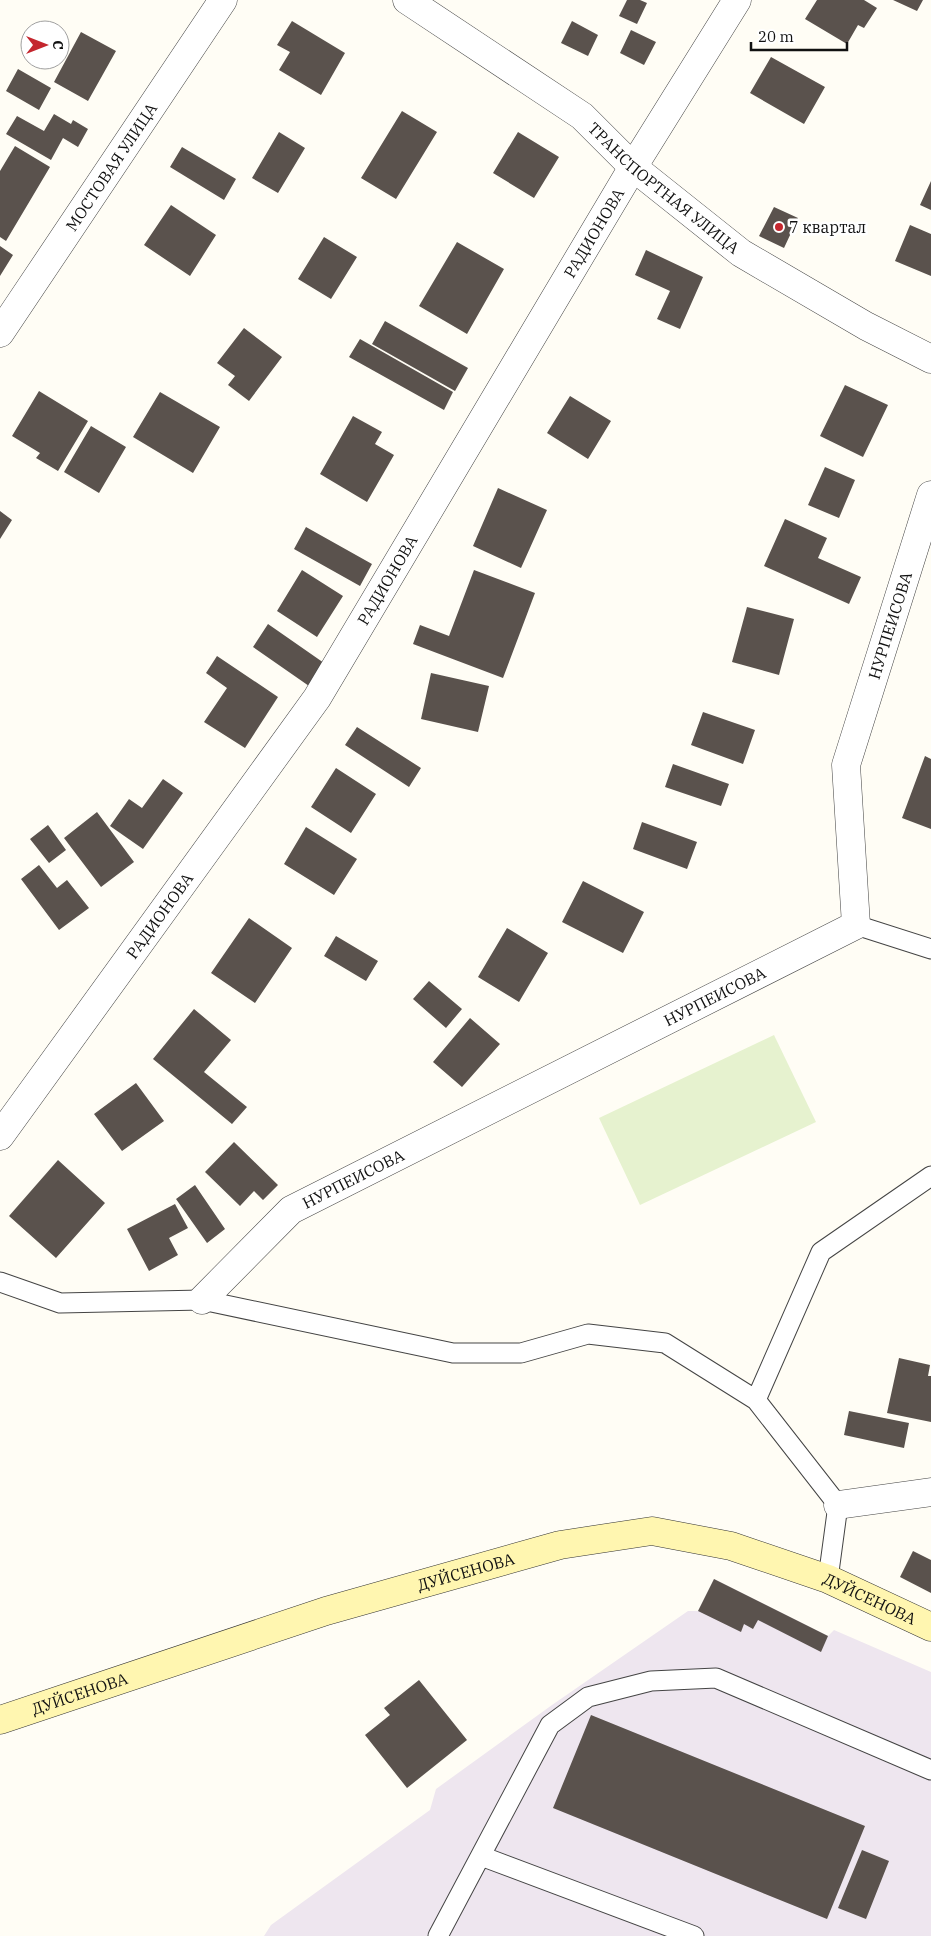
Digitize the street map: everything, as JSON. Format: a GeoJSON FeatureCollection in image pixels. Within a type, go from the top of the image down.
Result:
{"type":"FeatureCollection","features":[{"type":"Feature","properties":{"kind":"main road","name":"ДУЙСЕНОВА"},"geometry":{"type":"LineString","coordinates":[[0,1720],[326,1611],[560,1545],[652,1532],[731,1546],[828,1579],[931,1627]]}},
{"type":"Feature","properties":{"kind":"street","name":"МОСТОВАЯ УЛИЦА"},"geometry":{"type":"LineString","coordinates":[[0,332],[223,0]]}},
{"type":"Feature","properties":{"kind":"street","name":"ТРАНСПОРТНАЯ УЛИЦА"},"geometry":{"type":"LineString","coordinates":[[407,0],[582,116],[633,167],[741,253],[866,326],[931,358]]}},
{"type":"Feature","properties":{"kind":"street","name":"РАДИОНОВА"},"geometry":{"type":"LineString","coordinates":[[0,1136],[317,698],[633,167],[737,0]]}},
{"type":"Feature","properties":{"kind":"street","name":"НУРПЕИСОВА"},"geometry":{"type":"LineString","coordinates":[[202,1300],[291,1210],[856,925],[846,765],[931,495]]}},
{"type":"Feature","properties":{"kind":"street"},"geometry":{"type":"LineString","coordinates":[[838,1505],[931,1492]]}},
{"type":"Feature","properties":{"kind":"lane"},"geometry":{"type":"LineString","coordinates":[[856,925],[931,949]]}},
{"type":"Feature","properties":{"kind":"lane"},"geometry":{"type":"LineString","coordinates":[[756,1400],[822,1252],[931,1176]]}},
{"type":"Feature","properties":{"kind":"lane"},"geometry":{"type":"LineString","coordinates":[[0,1282],[60,1303],[202,1300],[453,1353],[521,1353],[588,1334],[665,1343],[756,1400],[838,1505],[828,1579]]}},
{"type":"Feature","properties":{"kind":"lane"},"geometry":{"type":"LineString","coordinates":[[438,1936],[550,1725],[588,1697],[651,1681],[716,1678],[931,1770]]}},
{"type":"Feature","properties":{"kind":"lane"},"geometry":{"type":"LineString","coordinates":[[481,1856],[694,1936]]}},
{"type":"Feature","properties":{"kind":"shaded area"},"geometry":{"type":"Polygon","coordinates":[[[714,1579],[828,1636],[834,1630],[931,1672],[931,1936],[264,1936],[271,1925],[430,1810],[436,1789],[552,1705],[688,1611],[698,1611],[714,1579]]]}},
{"type":"Feature","properties":{"kind":"green space"},"geometry":{"type":"Polygon","coordinates":[[[774,1035],[816,1122],[640,1205],[599,1118],[774,1035]]]}},
{"type":"Feature","properties":{"kind":"building"},"geometry":{"type":"Polygon","coordinates":[[[627,0],[640,0],[647,3],[637,24],[619,16],[627,0]]]}},
{"type":"Feature","properties":{"kind":"building"},"geometry":{"type":"Polygon","coordinates":[[[817,0],[864,0],[877,8],[864,28],[858,25],[847,44],[805,19],[817,0]]]}},
{"type":"Feature","properties":{"kind":"building"},"geometry":{"type":"Polygon","coordinates":[[[893,0],[923,0],[917,11],[893,0]]]}},
{"type":"Feature","properties":{"kind":"building"},"geometry":{"type":"Polygon","coordinates":[[[292,21],[345,53],[321,95],[279,70],[290,52],[277,45],[292,21]]]}},
{"type":"Feature","properties":{"kind":"building"},"geometry":{"type":"Polygon","coordinates":[[[572,21],[598,35],[588,56],[561,43],[572,21]]]}},
{"type":"Feature","properties":{"kind":"building"},"geometry":{"type":"Polygon","coordinates":[[[631,30],[656,42],[644,65],[620,53],[631,30]]]}},
{"type":"Feature","properties":{"kind":"building"},"geometry":{"type":"Polygon","coordinates":[[[81,32],[116,51],[88,101],[54,82],[60,70],[70,70],[70,52],[81,32]]]}},
{"type":"Feature","properties":{"kind":"building"},"geometry":{"type":"Polygon","coordinates":[[[771,57],[825,87],[804,124],[750,93],[771,57]]]}},
{"type":"Feature","properties":{"kind":"building"},"geometry":{"type":"Polygon","coordinates":[[[18,69],[51,88],[39,110],[6,91],[18,69]]]}},
{"type":"Feature","properties":{"kind":"building"},"geometry":{"type":"Polygon","coordinates":[[[402,111],[437,132],[396,199],[361,178],[402,111]]]}},
{"type":"Feature","properties":{"kind":"building"},"geometry":{"type":"Polygon","coordinates":[[[54,114],[71,124],[73,120],[88,129],[78,147],[63,138],[51,160],[6,134],[17,116],[44,131],[54,114]]]}},
{"type":"Feature","properties":{"kind":"building"},"geometry":{"type":"Polygon","coordinates":[[[279,132],[305,148],[278,193],[252,178],[279,132]]]}},
{"type":"Feature","properties":{"kind":"building"},"geometry":{"type":"Polygon","coordinates":[[[518,132],[559,157],[534,198],[493,173],[518,132]]]}},
{"type":"Feature","properties":{"kind":"building"},"geometry":{"type":"Polygon","coordinates":[[[15,146],[50,167],[6,241],[0,237],[0,171],[15,146]]]}},
{"type":"Feature","properties":{"kind":"building"},"geometry":{"type":"Polygon","coordinates":[[[182,147],[236,179],[224,200],[170,167],[182,147]]]}},
{"type":"Feature","properties":{"kind":"building"},"geometry":{"type":"Polygon","coordinates":[[[931,181],[931,210],[920,205],[931,181]]]}},
{"type":"Feature","properties":{"kind":"building"},"geometry":{"type":"Polygon","coordinates":[[[171,205],[216,235],[190,276],[144,245],[171,205]]]}},
{"type":"Feature","properties":{"kind":"building","name":"7 квартал"},"geometry":{"type":"Polygon","coordinates":[[[774,207],[798,218],[784,248],[759,236],[774,207]]]}},
{"type":"Feature","properties":{"kind":"building"},"geometry":{"type":"Polygon","coordinates":[[[910,225],[931,234],[931,276],[895,261],[910,225]]]}},
{"type":"Feature","properties":{"kind":"building"},"geometry":{"type":"Polygon","coordinates":[[[324,237],[357,257],[331,299],[298,279],[324,237]]]}},
{"type":"Feature","properties":{"kind":"building"},"geometry":{"type":"Polygon","coordinates":[[[457,242],[504,269],[467,334],[419,306],[457,242]]]}},
{"type":"Feature","properties":{"kind":"building"},"geometry":{"type":"Polygon","coordinates":[[[0,246],[13,255],[0,276],[0,246]]]}},
{"type":"Feature","properties":{"kind":"building"},"geometry":{"type":"Polygon","coordinates":[[[646,250],[703,277],[680,329],[657,319],[670,291],[635,275],[646,250]]]}},
{"type":"Feature","properties":{"kind":"building"},"geometry":{"type":"Polygon","coordinates":[[[385,321],[468,368],[455,391],[372,344],[385,321]]]}},
{"type":"Feature","properties":{"kind":"building"},"geometry":{"type":"Polygon","coordinates":[[[244,328],[282,357],[249,401],[228,385],[235,376],[217,363],[244,328]]]}},
{"type":"Feature","properties":{"kind":"building"},"geometry":{"type":"Polygon","coordinates":[[[360,339],[453,392],[444,410],[349,357],[360,339]]]}},
{"type":"Feature","properties":{"kind":"building"},"geometry":{"type":"Polygon","coordinates":[[[845,385],[888,405],[863,457],[820,436],[845,385]]]}},
{"type":"Feature","properties":{"kind":"building"},"geometry":{"type":"Polygon","coordinates":[[[39,391],[88,421],[58,471],[36,458],[40,453],[12,436],[39,391]]]}},
{"type":"Feature","properties":{"kind":"building"},"geometry":{"type":"Polygon","coordinates":[[[160,392],[220,427],[193,473],[133,437],[160,392]]]}},
{"type":"Feature","properties":{"kind":"building"},"geometry":{"type":"Polygon","coordinates":[[[570,396],[611,421],[588,459],[547,433],[570,396]]]}},
{"type":"Feature","properties":{"kind":"building"},"geometry":{"type":"Polygon","coordinates":[[[353,416],[382,432],[375,444],[394,455],[367,502],[320,474],[353,416]]]}},
{"type":"Feature","properties":{"kind":"building"},"geometry":{"type":"Polygon","coordinates":[[[91,426],[126,447],[99,493],[64,472],[91,426]]]}},
{"type":"Feature","properties":{"kind":"building"},"geometry":{"type":"Polygon","coordinates":[[[825,467],[855,480],[839,518],[808,505],[825,467]]]}},
{"type":"Feature","properties":{"kind":"building"},"geometry":{"type":"Polygon","coordinates":[[[498,488],[547,510],[521,568],[473,546],[498,488]]]}},
{"type":"Feature","properties":{"kind":"building"},"geometry":{"type":"Polygon","coordinates":[[[0,511],[12,520],[0,539],[0,511]]]}},
{"type":"Feature","properties":{"kind":"building"},"geometry":{"type":"Polygon","coordinates":[[[785,519],[827,538],[818,558],[861,577],[849,604],[764,566],[785,519]]]}},
{"type":"Feature","properties":{"kind":"building"},"geometry":{"type":"Polygon","coordinates":[[[306,527],[372,564],[360,586],[294,549],[306,527]]]}},
{"type":"Feature","properties":{"kind":"building"},"geometry":{"type":"Polygon","coordinates":[[[302,570],[343,596],[317,637],[277,611],[302,570]]]}},
{"type":"Feature","properties":{"kind":"building"},"geometry":{"type":"Polygon","coordinates":[[[474,570],[535,593],[503,678],[413,644],[420,625],[449,636],[474,570]]]}},
{"type":"Feature","properties":{"kind":"building"},"geometry":{"type":"Polygon","coordinates":[[[747,607],[794,619],[779,675],[732,662],[747,607]]]}},
{"type":"Feature","properties":{"kind":"building"},"geometry":{"type":"Polygon","coordinates":[[[268,624],[324,663],[309,686],[253,647],[268,624]]]}},
{"type":"Feature","properties":{"kind":"building"},"geometry":{"type":"Polygon","coordinates":[[[217,656],[278,697],[245,748],[204,722],[227,688],[206,673],[217,656]]]}},
{"type":"Feature","properties":{"kind":"building"},"geometry":{"type":"Polygon","coordinates":[[[431,673],[489,686],[478,732],[421,719],[431,673]]]}},
{"type":"Feature","properties":{"kind":"building"},"geometry":{"type":"Polygon","coordinates":[[[703,712],[755,730],[743,764],[691,745],[703,712]]]}},
{"type":"Feature","properties":{"kind":"building"},"geometry":{"type":"Polygon","coordinates":[[[357,727],[421,768],[409,787],[345,745],[357,727]]]}},
{"type":"Feature","properties":{"kind":"building"},"geometry":{"type":"Polygon","coordinates":[[[925,756],[931,759],[931,829],[902,818],[925,756]]]}},
{"type":"Feature","properties":{"kind":"building"},"geometry":{"type":"Polygon","coordinates":[[[673,764],[729,784],[721,806],[665,787],[673,764]]]}},
{"type":"Feature","properties":{"kind":"building"},"geometry":{"type":"Polygon","coordinates":[[[336,768],[376,794],[351,833],[311,807],[336,768]]]}},
{"type":"Feature","properties":{"kind":"building"},"geometry":{"type":"Polygon","coordinates":[[[163,779],[183,793],[143,849],[110,826],[129,799],[142,808],[163,779]]]}},
{"type":"Feature","properties":{"kind":"building"},"geometry":{"type":"Polygon","coordinates":[[[97,812],[134,862],[101,887],[64,838],[97,812]]]}},
{"type":"Feature","properties":{"kind":"building"},"geometry":{"type":"Polygon","coordinates":[[[642,822],[697,842],[687,869],[633,849],[642,822]]]}},
{"type":"Feature","properties":{"kind":"building"},"geometry":{"type":"Polygon","coordinates":[[[48,825],[66,850],[49,863],[30,839],[48,825]]]}},
{"type":"Feature","properties":{"kind":"building"},"geometry":{"type":"Polygon","coordinates":[[[306,827],[357,859],[334,895],[284,864],[306,827]]]}},
{"type":"Feature","properties":{"kind":"building"},"geometry":{"type":"Polygon","coordinates":[[[39,865],[57,888],[67,880],[89,908],[59,930],[21,879],[39,865]]]}},
{"type":"Feature","properties":{"kind":"building"},"geometry":{"type":"Polygon","coordinates":[[[583,881],[644,912],[623,953],[562,922],[583,881]]]}},
{"type":"Feature","properties":{"kind":"building"},"geometry":{"type":"Polygon","coordinates":[[[249,918],[292,948],[255,1003],[211,973],[249,918]]]}},
{"type":"Feature","properties":{"kind":"building"},"geometry":{"type":"Polygon","coordinates":[[[507,928],[548,953],[519,1002],[478,977],[507,928]]]}},
{"type":"Feature","properties":{"kind":"building"},"geometry":{"type":"Polygon","coordinates":[[[336,936],[378,961],[366,981],[324,956],[336,936]]]}},
{"type":"Feature","properties":{"kind":"building"},"geometry":{"type":"Polygon","coordinates":[[[429,981],[462,1009],[446,1028],[413,999],[429,981]]]}},
{"type":"Feature","properties":{"kind":"building"},"geometry":{"type":"Polygon","coordinates":[[[194,1009],[231,1040],[204,1072],[247,1107],[232,1124],[153,1059],[194,1009]]]}},
{"type":"Feature","properties":{"kind":"building"},"geometry":{"type":"Polygon","coordinates":[[[470,1018],[500,1044],[462,1087],[433,1062],[470,1018]]]}},
{"type":"Feature","properties":{"kind":"building"},"geometry":{"type":"Polygon","coordinates":[[[136,1083],[164,1121],[122,1151],[94,1114],[136,1083]]]}},
{"type":"Feature","properties":{"kind":"building"},"geometry":{"type":"Polygon","coordinates":[[[234,1142],[278,1185],[263,1200],[254,1191],[240,1206],[205,1172],[234,1142]]]}},
{"type":"Feature","properties":{"kind":"building"},"geometry":{"type":"Polygon","coordinates":[[[58,1160],[105,1203],[56,1258],[9,1216],[58,1160]]]}},
{"type":"Feature","properties":{"kind":"building"},"geometry":{"type":"Polygon","coordinates":[[[195,1185],[225,1229],[207,1243],[176,1199],[195,1185]]]}},
{"type":"Feature","properties":{"kind":"building"},"geometry":{"type":"Polygon","coordinates":[[[175,1204],[188,1228],[169,1238],[178,1255],[149,1271],[127,1229],[175,1204]]]}},
{"type":"Feature","properties":{"kind":"building"},"geometry":{"type":"Polygon","coordinates":[[[899,1358],[930,1365],[928,1376],[931,1376],[931,1422],[887,1413],[899,1358]]]}},
{"type":"Feature","properties":{"kind":"building"},"geometry":{"type":"Polygon","coordinates":[[[849,1411],[909,1423],[904,1448],[844,1435],[849,1411]]]}},
{"type":"Feature","properties":{"kind":"building"},"geometry":{"type":"Polygon","coordinates":[[[913,1551],[931,1560],[931,1593],[900,1577],[913,1551]]]}},
{"type":"Feature","properties":{"kind":"building"},"geometry":{"type":"Polygon","coordinates":[[[714,1579],[828,1636],[821,1652],[758,1620],[753,1629],[744,1624],[741,1632],[698,1611],[714,1579]]]}},
{"type":"Feature","properties":{"kind":"building"},"geometry":{"type":"Polygon","coordinates":[[[419,1680],[467,1740],[407,1788],[365,1735],[390,1715],[384,1708],[419,1680]]]}},
{"type":"Feature","properties":{"kind":"building"},"geometry":{"type":"Polygon","coordinates":[[[591,1715],[865,1826],[827,1919],[553,1808],[591,1715]]]}},
{"type":"Feature","properties":{"kind":"building"},"geometry":{"type":"Polygon","coordinates":[[[862,1850],[889,1861],[866,1919],[838,1908],[862,1850]]]}},
{"type":"Feature","properties":{"kind":"place","name":"7 квартал"},"geometry":{"type":"Point","coordinates":[779,227]}}]}
